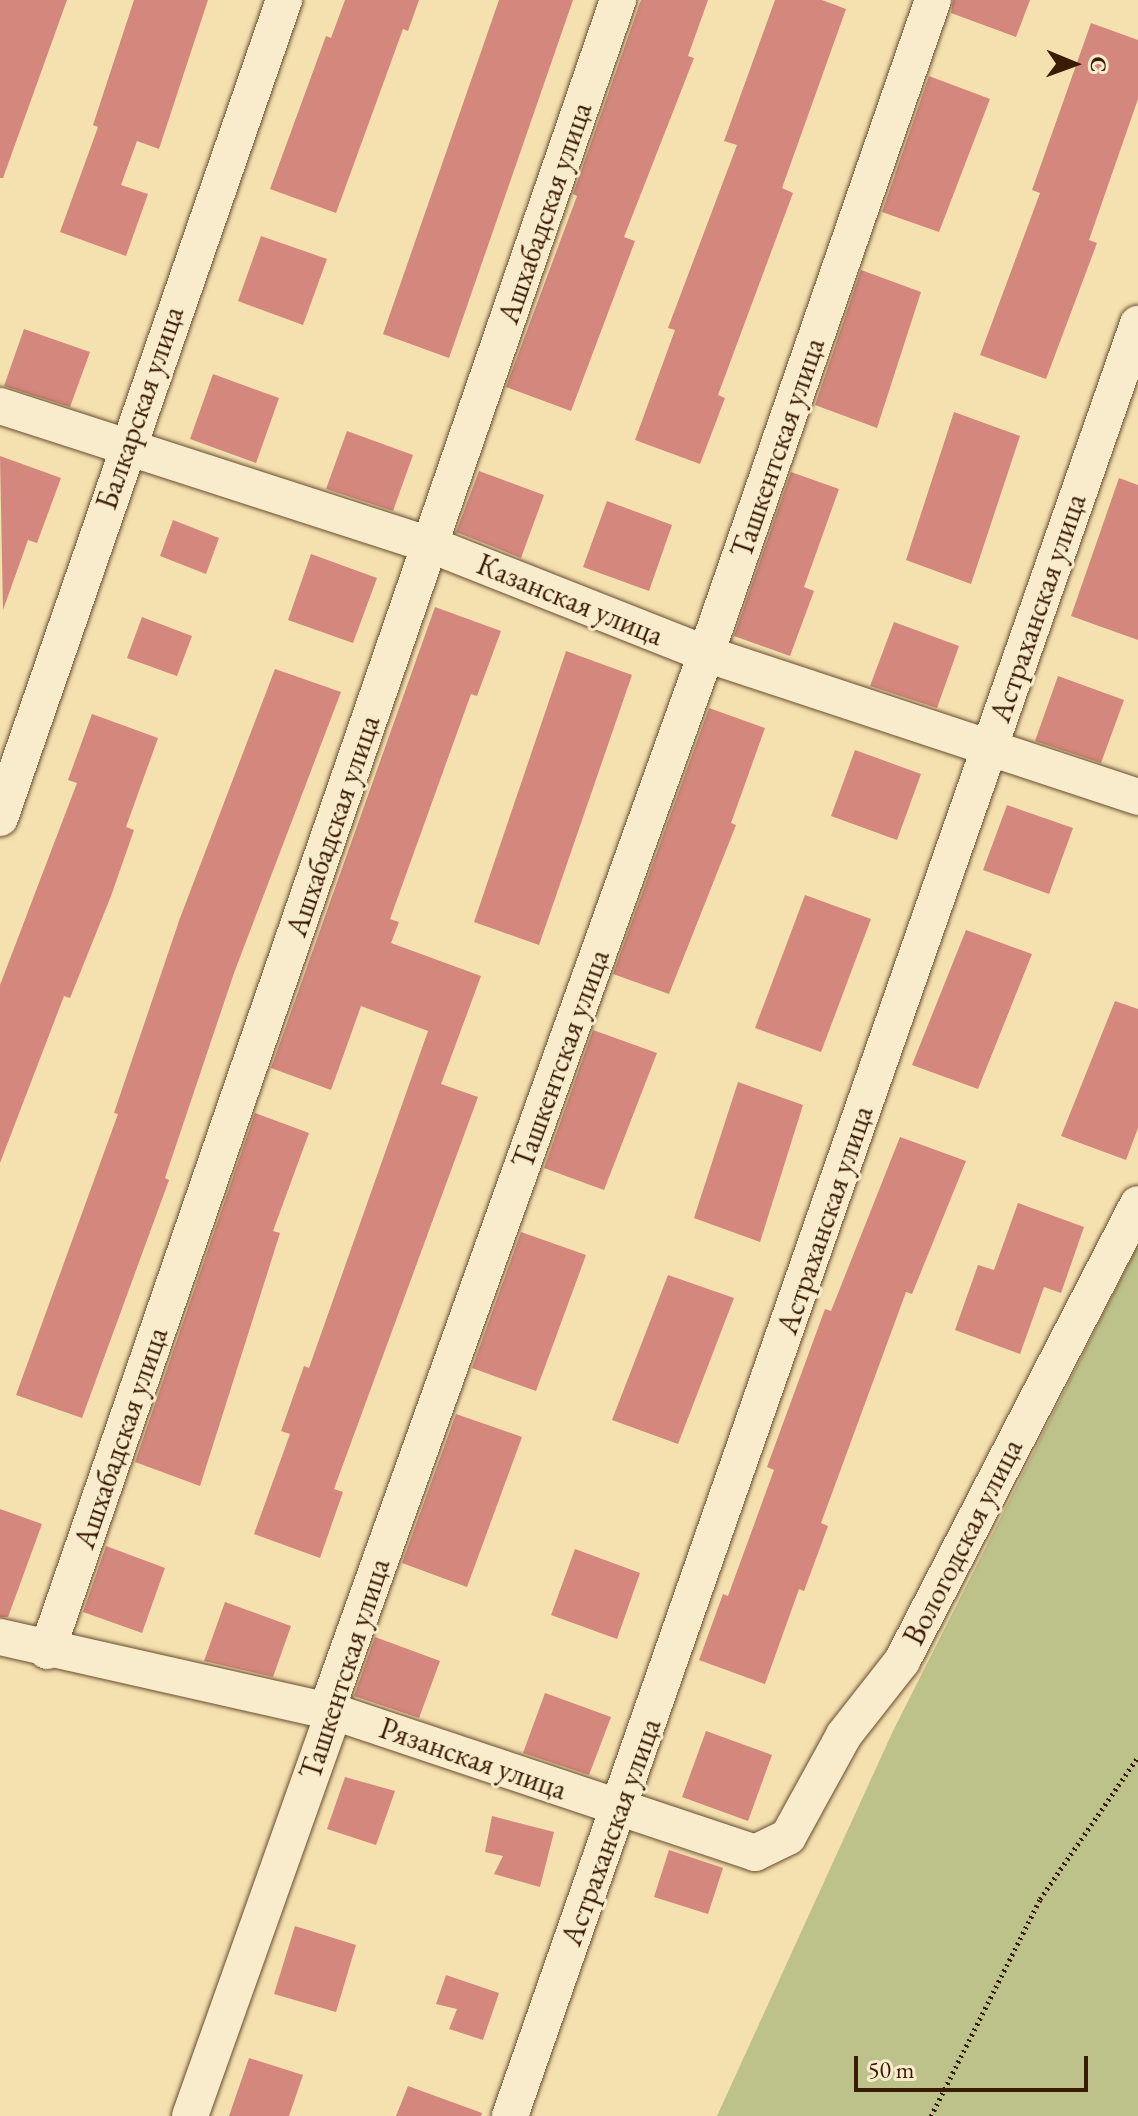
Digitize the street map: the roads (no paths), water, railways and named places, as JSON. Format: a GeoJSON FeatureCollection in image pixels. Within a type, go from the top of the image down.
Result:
{"type":"FeatureCollection","features":[{"type":"Feature","properties":{"kind":"street","name":"Балкарская улица"},"geometry":{"type":"LineString","coordinates":[[0,818],[125,448],[284,0]]}},
{"type":"Feature","properties":{"kind":"street","name":"Ашхабадская улица"},"geometry":{"type":"LineString","coordinates":[[47,1651],[618,0]]}},
{"type":"Feature","properties":{"kind":"street","name":"Ташкентская улица"},"geometry":{"type":"LineString","coordinates":[[190,2116],[334,1712],[337,1681],[706,654],[933,0]]}},
{"type":"Feature","properties":{"kind":"street","name":"Астраханская улица"},"geometry":{"type":"LineString","coordinates":[[510,2116],[1138,324]]}},
{"type":"Feature","properties":{"kind":"street","name":"Казанская улица"},"geometry":{"type":"LineString","coordinates":[[0,406],[431,545],[706,654],[1138,797]]}},
{"type":"Feature","properties":{"kind":"street","name":"Вологодская улица"},"geometry":{"type":"LineString","coordinates":[[755,1853],[788,1837],[844,1735],[902,1661],[1138,1204]]}},
{"type":"Feature","properties":{"kind":"street","name":"Рязанская улица"},"geometry":{"type":"LineString","coordinates":[[0,1637],[47,1651],[334,1712],[755,1853]]}}]}
